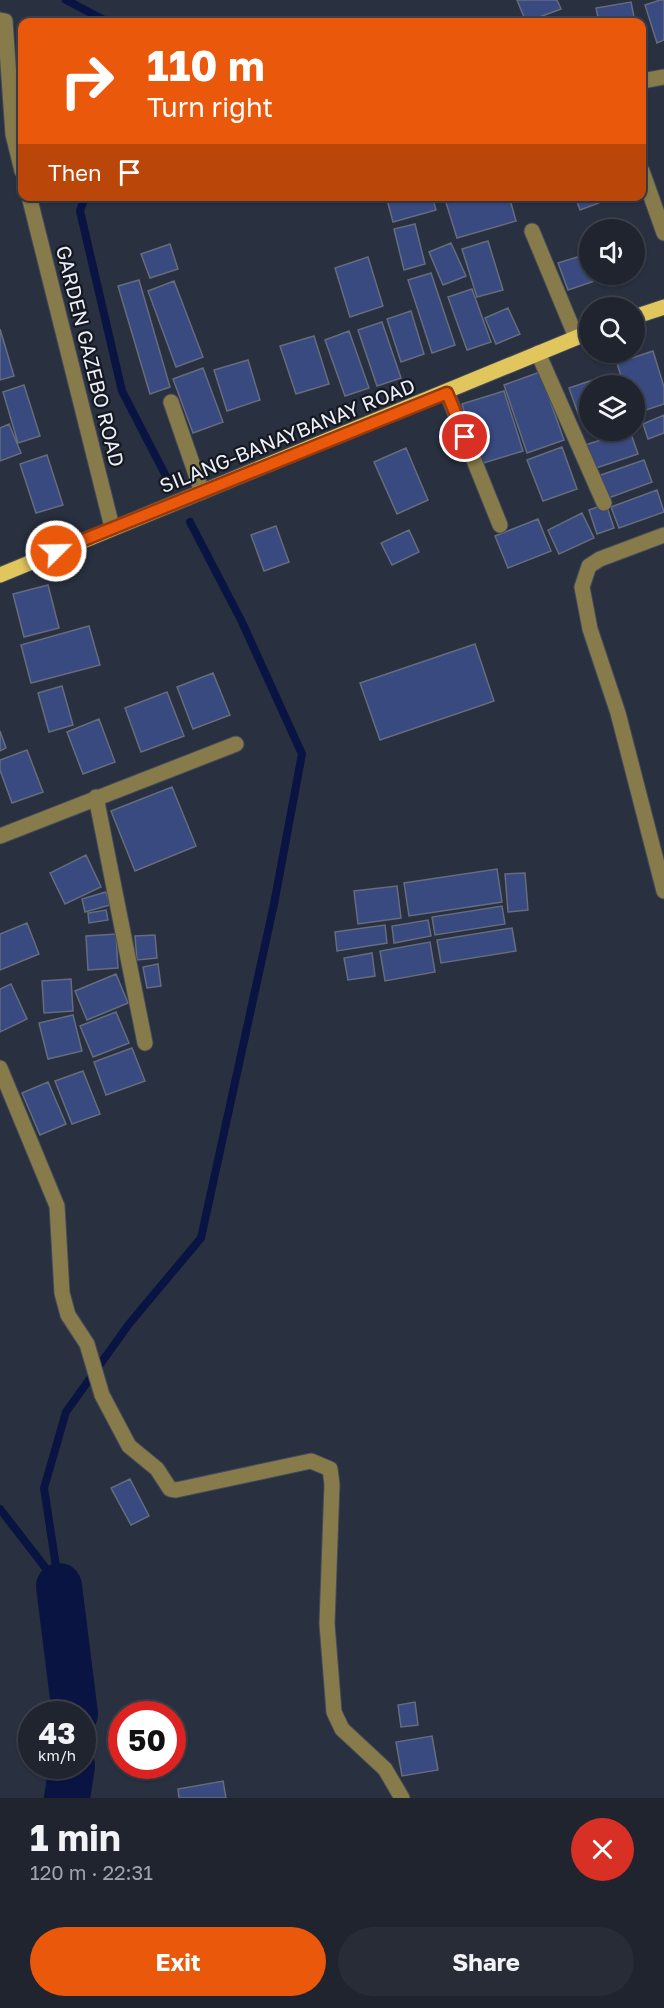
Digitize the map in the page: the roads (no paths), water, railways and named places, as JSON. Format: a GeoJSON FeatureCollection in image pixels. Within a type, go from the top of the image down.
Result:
{"type":"FeatureCollection","features":[{"type":"Feature","properties":{"kind":"main road"},"geometry":{"type":"LineString","coordinates":[[645,313],[664,307]]}},
{"type":"Feature","properties":{"kind":"main road","name":"SILANG-BANAYBANAY ROAD"},"geometry":{"type":"LineString","coordinates":[[0,575],[112,527],[447,393],[579,336]]}},
{"type":"Feature","properties":{"kind":"street"},"geometry":{"type":"LineString","coordinates":[[0,20],[5,21],[6,135],[18,162]]}},
{"type":"Feature","properties":{"kind":"street"},"geometry":{"type":"LineString","coordinates":[[646,80],[664,77]]}},
{"type":"Feature","properties":{"kind":"street"},"geometry":{"type":"LineString","coordinates":[[646,182],[664,233]]}},
{"type":"Feature","properties":{"kind":"street","name":"GARDEN GAZEBO ROAD"},"geometry":{"type":"LineString","coordinates":[[30,201],[112,527]]}},
{"type":"Feature","properties":{"kind":"street"},"geometry":{"type":"LineString","coordinates":[[532,231],[579,326]]}},
{"type":"Feature","properties":{"kind":"street"},"geometry":{"type":"LineString","coordinates":[[538,353],[604,503]]}},
{"type":"Feature","properties":{"kind":"street"},"geometry":{"type":"LineString","coordinates":[[447,393],[500,525]]}},
{"type":"Feature","properties":{"kind":"street"},"geometry":{"type":"LineString","coordinates":[[171,402],[202,492]]}},
{"type":"Feature","properties":{"kind":"street"},"geometry":{"type":"LineString","coordinates":[[664,535],[600,559],[589,566],[582,587],[591,629],[618,714],[664,891]]}},
{"type":"Feature","properties":{"kind":"street"},"geometry":{"type":"LineString","coordinates":[[0,836],[236,744]]}},
{"type":"Feature","properties":{"kind":"street"},"geometry":{"type":"LineString","coordinates":[[96,797],[145,1043]]}},
{"type":"Feature","properties":{"kind":"street"},"geometry":{"type":"LineString","coordinates":[[0,1068],[5,1093],[57,1206],[62,1293],[68,1316],[87,1344],[101,1389],[129,1446],[158,1469],[170,1489],[192,1489],[311,1461],[330,1468],[333,1484],[327,1624],[334,1712],[342,1729],[385,1769],[402,1798]]}},
{"type":"Feature","properties":{"kind":"waterway"},"geometry":{"type":"LineString","coordinates":[[66,0],[100,18]]}},
{"type":"Feature","properties":{"kind":"waterway"},"geometry":{"type":"LineString","coordinates":[[83,201],[80,211],[122,391],[168,480]]}},
{"type":"Feature","properties":{"kind":"waterway"},"geometry":{"type":"LineString","coordinates":[[59,1586],[44,1488],[66,1412],[129,1324],[201,1238],[274,904],[302,754],[242,622],[190,522]]}},
{"type":"Feature","properties":{"kind":"waterway"},"geometry":{"type":"LineString","coordinates":[[0,1509],[58,1584]]}},
{"type":"Feature","properties":{"kind":"waterway"},"geometry":{"type":"LineString","coordinates":[[59,1586],[73,1701]]}},
{"type":"Feature","properties":{"kind":"waterway"},"geometry":{"type":"LineString","coordinates":[[67,1798],[70,1779]]}}]}
